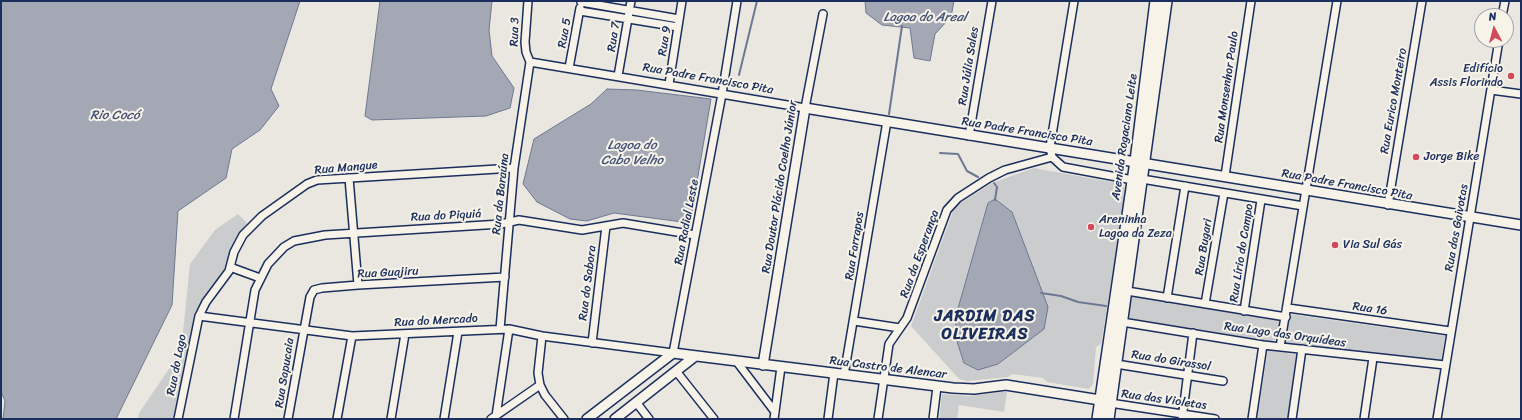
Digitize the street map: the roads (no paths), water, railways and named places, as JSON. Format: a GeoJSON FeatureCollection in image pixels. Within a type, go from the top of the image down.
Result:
{"type":"FeatureCollection","features":[{"type":"Feature","properties":{"kind":"main road","name":"Avenida Rogaciano Leite"},"geometry":{"type":"LineString","coordinates":[[1108,419],[1105,402],[1138,180],[1156,1]]}},
{"type":"Feature","properties":{"kind":"main road","name":"Avenida Rogaciano Leite"},"geometry":{"type":"LineString","coordinates":[[1140,162],[1166,1]]}},
{"type":"Feature","properties":{"kind":"main road","name":"Avenida Rogaciano Leite"},"geometry":{"type":"LineString","coordinates":[[1098,419],[1105,402],[1116,364],[1119,312]]}},
{"type":"Feature","properties":{"kind":"street","name":"Rua 3"},"geometry":{"type":"LineString","coordinates":[[528,1],[525,42],[526,52],[530,62]]}},
{"type":"Feature","properties":{"kind":"street","name":"Rua 7"},"geometry":{"type":"LineString","coordinates":[[618,76],[631,1]]}},
{"type":"Feature","properties":{"kind":"street","name":"Rua 9"},"geometry":{"type":"LineString","coordinates":[[669,84],[682,1]]}},
{"type":"Feature","properties":{"kind":"street","name":"Rua Radial Leste"},"geometry":{"type":"LineString","coordinates":[[673,354],[722,94],[737,1]]}},
{"type":"Feature","properties":{"kind":"street","name":"Rua Júlia Sales"},"geometry":{"type":"LineString","coordinates":[[969,136],[992,1]]}},
{"type":"Feature","properties":{"kind":"street"},"geometry":{"type":"LineString","coordinates":[[1052,157],[1050,147],[1074,1]]}},
{"type":"Feature","properties":{"kind":"street","name":"Rua Monsenhor Paulo"},"geometry":{"type":"LineString","coordinates":[[1225,176],[1251,1]]}},
{"type":"Feature","properties":{"kind":"street"},"geometry":{"type":"LineString","coordinates":[[1280,347],[1288,308],[1303,206],[1337,1]]}},
{"type":"Feature","properties":{"kind":"street","name":"Rua Eurico Monteiro"},"geometry":{"type":"LineString","coordinates":[[1388,204],[1422,1]]}},
{"type":"Feature","properties":{"kind":"street"},"geometry":{"type":"LineString","coordinates":[[581,2],[679,19]]}},
{"type":"Feature","properties":{"kind":"street","name":"Rua 5"},"geometry":{"type":"LineString","coordinates":[[569,68],[581,2]]}},
{"type":"Feature","properties":{"kind":"street"},"geometry":{"type":"LineString","coordinates":[[580,11],[678,27]]}},
{"type":"Feature","properties":{"kind":"street","name":"Rua Doutor Plácido Coelho Júnior"},"geometry":{"type":"LineString","coordinates":[[763,365],[805,108],[823,14]]}},
{"type":"Feature","properties":{"kind":"street","name":"Rua das Gaivotas"},"geometry":{"type":"LineString","coordinates":[[1437,419],[1450,331],[1498,48]]}},
{"type":"Feature","properties":{"kind":"street","name":"Rua Padre Francisco Pita"},"geometry":{"type":"LineString","coordinates":[[530,62],[669,84],[969,136],[1050,147],[1521,225]]}},
{"type":"Feature","properties":{"kind":"street","name":"Rua da Baraúna"},"geometry":{"type":"LineString","coordinates":[[500,329],[514,168],[530,62]]}},
{"type":"Feature","properties":{"kind":"street"},"geometry":{"type":"LineString","coordinates":[[1491,90],[1521,94]]}},
{"type":"Feature","properties":{"kind":"street","name":"Rua Farrapos"},"geometry":{"type":"LineString","coordinates":[[844,375],[887,121]]}},
{"type":"Feature","properties":{"kind":"street","name":"Rua Padre Francisco Pita"},"geometry":{"type":"LineString","coordinates":[[1052,157],[1063,167],[1303,206]]}},
{"type":"Feature","properties":{"kind":"street","name":"Rua da Esperança"},"geometry":{"type":"LineString","coordinates":[[878,419],[889,344],[900,328],[904,325],[911,310],[947,211],[958,198],[989,178],[1006,170],[1052,157]]}},
{"type":"Feature","properties":{"kind":"street","name":"Rua Mangue"},"geometry":{"type":"LineString","coordinates":[[199,316],[230,267],[234,252],[243,235],[262,216],[312,181],[514,168]]}},
{"type":"Feature","properties":{"kind":"street"},"geometry":{"type":"LineString","coordinates":[[349,178],[358,285]]}},
{"type":"Feature","properties":{"kind":"street"},"geometry":{"type":"LineString","coordinates":[[1167,298],[1185,186]]}},
{"type":"Feature","properties":{"kind":"street","name":"Rua Bugari"},"geometry":{"type":"LineString","coordinates":[[1205,304],[1224,193]]}},
{"type":"Feature","properties":{"kind":"street","name":"Rua Lírio do Campo"},"geometry":{"type":"LineString","coordinates":[[1244,311],[1261,200]]}},
{"type":"Feature","properties":{"kind":"street","name":"Rua do Piquiá"},"geometry":{"type":"LineString","coordinates":[[234,419],[253,298],[260,278],[275,255],[294,241],[312,237],[354,232],[509,222],[519,220],[582,230],[623,223],[696,235]]}},
{"type":"Feature","properties":{"kind":"street","name":"Rua do Sabora"},"geometry":{"type":"LineString","coordinates":[[592,343],[606,226]]}},
{"type":"Feature","properties":{"kind":"street"},"geometry":{"type":"LineString","coordinates":[[230,267],[260,278]]}},
{"type":"Feature","properties":{"kind":"street","name":"Rua Guajiru"},"geometry":{"type":"LineString","coordinates":[[303,331],[310,296],[314,290],[358,285],[505,277]]}},
{"type":"Feature","properties":{"kind":"street","name":"Rua Lago das Orquídeas"},"geometry":{"type":"LineString","coordinates":[[1122,291],[1286,317]]}},
{"type":"Feature","properties":{"kind":"street","name":"Rua 16"},"geometry":{"type":"LineString","coordinates":[[1288,308],[1450,331]]}},
{"type":"Feature","properties":{"kind":"street","name":"Rua Lago das Orquídeas"},"geometry":{"type":"LineString","coordinates":[[1119,312],[1193,334],[1263,345],[1445,365]]}},
{"type":"Feature","properties":{"kind":"street","name":"Rua do Mercado"},"geometry":{"type":"LineString","coordinates":[[199,316],[303,331],[352,336],[500,329],[673,354]]}},
{"type":"Feature","properties":{"kind":"street","name":"Rua do Lago"},"geometry":{"type":"LineString","coordinates":[[178,419],[199,316]]}},
{"type":"Feature","properties":{"kind":"street"},"geometry":{"type":"LineString","coordinates":[[854,321],[900,328]]}},
{"type":"Feature","properties":{"kind":"street"},"geometry":{"type":"LineString","coordinates":[[493,417],[509,330]]}},
{"type":"Feature","properties":{"kind":"street","name":"Rua Sapucaia"},"geometry":{"type":"LineString","coordinates":[[288,419],[303,331]]}},
{"type":"Feature","properties":{"kind":"street"},"geometry":{"type":"LineString","coordinates":[[444,419],[458,332]]}},
{"type":"Feature","properties":{"kind":"street"},"geometry":{"type":"LineString","coordinates":[[391,419],[405,334]]}},
{"type":"Feature","properties":{"kind":"street"},"geometry":{"type":"LineString","coordinates":[[1182,416],[1193,334]]}},
{"type":"Feature","properties":{"kind":"street"},"geometry":{"type":"LineString","coordinates":[[337,419],[352,336]]}},
{"type":"Feature","properties":{"kind":"street"},"geometry":{"type":"LineString","coordinates":[[542,336],[538,373],[540,385],[545,395],[564,419]]}},
{"type":"Feature","properties":{"kind":"street"},"geometry":{"type":"LineString","coordinates":[[1252,419],[1263,345]]}},
{"type":"Feature","properties":{"kind":"street"},"geometry":{"type":"LineString","coordinates":[[1292,419],[1302,349]]}},
{"type":"Feature","properties":{"kind":"street"},"geometry":{"type":"LineString","coordinates":[[587,419],[673,354]]}},
{"type":"Feature","properties":{"kind":"street","name":"Rua Castro de Alencar"},"geometry":{"type":"LineString","coordinates":[[673,354],[937,387],[963,389],[1006,385],[1105,402]]}},
{"type":"Feature","properties":{"kind":"street"},"geometry":{"type":"LineString","coordinates":[[615,419],[694,357]]}},
{"type":"Feature","properties":{"kind":"street"},"geometry":{"type":"LineString","coordinates":[[1364,419],[1373,358]]}},
{"type":"Feature","properties":{"kind":"street"},"geometry":{"type":"LineString","coordinates":[[737,362],[774,416]]}},
{"type":"Feature","properties":{"kind":"street","name":"Rua do Girassol"},"geometry":{"type":"LineString","coordinates":[[1116,364],[1223,381]]}},
{"type":"Feature","properties":{"kind":"street"},"geometry":{"type":"LineString","coordinates":[[774,416],[781,367]]}},
{"type":"Feature","properties":{"kind":"street"},"geometry":{"type":"LineString","coordinates":[[676,371],[714,419]]}},
{"type":"Feature","properties":{"kind":"street"},"geometry":{"type":"LineString","coordinates":[[828,419],[834,373]]}},
{"type":"Feature","properties":{"kind":"street"},"geometry":{"type":"LineString","coordinates":[[633,384],[649,419]]}},
{"type":"Feature","properties":{"kind":"street"},"geometry":{"type":"LineString","coordinates":[[493,417],[540,385]]}},
{"type":"Feature","properties":{"kind":"street"},"geometry":{"type":"LineString","coordinates":[[933,419],[937,387]]}},
{"type":"Feature","properties":{"kind":"street","name":"Rua das Violetas"},"geometry":{"type":"LineString","coordinates":[[1105,402],[1182,416],[1216,419]]}},
{"type":"Feature","properties":{"kind":"water","name":"Rio Cocó"},"geometry":{"type":"Polygon","coordinates":[[[1,1],[300,1],[271,89],[279,106],[260,130],[232,149],[226,178],[178,211],[172,305],[116,419],[3,419],[5,401],[1,392],[1,1]]]}},
{"type":"Feature","properties":{"kind":"water"},"geometry":{"type":"Polygon","coordinates":[[[380,1],[492,1],[489,30],[492,56],[514,88],[510,108],[486,116],[372,120],[365,116],[380,1]]]}},
{"type":"Feature","properties":{"kind":"water","name":"Lagoa do Areal"},"geometry":{"type":"Polygon","coordinates":[[[865,1],[954,1],[951,17],[935,34],[930,61],[914,58],[910,28],[882,25],[866,13],[865,1]]]}},
{"type":"Feature","properties":{"kind":"water","name":"Lagoa do Cabo Velho"},"geometry":{"type":"Polygon","coordinates":[[[607,89],[637,90],[711,99],[690,223],[614,213],[587,221],[570,219],[537,202],[523,184],[534,139],[591,104],[607,89]]]}},
{"type":"Feature","properties":{"kind":"water"},"geometry":{"type":"Polygon","coordinates":[[[995,199],[1012,212],[1048,307],[1044,329],[998,364],[978,370],[964,363],[955,335],[957,312],[988,203],[995,199]]]}},
{"type":"Feature","properties":{"kind":"waterway"},"geometry":{"type":"LineString","coordinates":[[739,75],[757,1]]}},
{"type":"Feature","properties":{"kind":"waterway"},"geometry":{"type":"LineString","coordinates":[[889,114],[902,26]]}},
{"type":"Feature","properties":{"kind":"waterway"},"geometry":{"type":"LineString","coordinates":[[940,153],[958,154],[967,171],[978,177]]}},
{"type":"Feature","properties":{"kind":"waterway"},"geometry":{"type":"LineString","coordinates":[[994,183],[997,187],[995,200]]}},
{"type":"Feature","properties":{"kind":"waterway"},"geometry":{"type":"LineString","coordinates":[[1041,293],[1061,296],[1078,302],[1106,306]]}},
{"type":"Feature","properties":{"kind":"place","name":"Edifício Assis Florindo"},"geometry":{"type":"Point","coordinates":[1511,76]}},
{"type":"Feature","properties":{"kind":"place","name":"Jorge Bike"},"geometry":{"type":"Point","coordinates":[1416,157]}},
{"type":"Feature","properties":{"kind":"place","name":"Areninha Lagoa da Zeza"},"geometry":{"type":"Point","coordinates":[1091,227]}},
{"type":"Feature","properties":{"kind":"place","name":"Via Sul Gás"},"geometry":{"type":"Point","coordinates":[1335,245]}},
{"type":"Feature","properties":{"kind":"district","name":"JARDIM DAS OLIVEIRAS"},"geometry":{"type":"Point","coordinates":[985,326]}}]}
